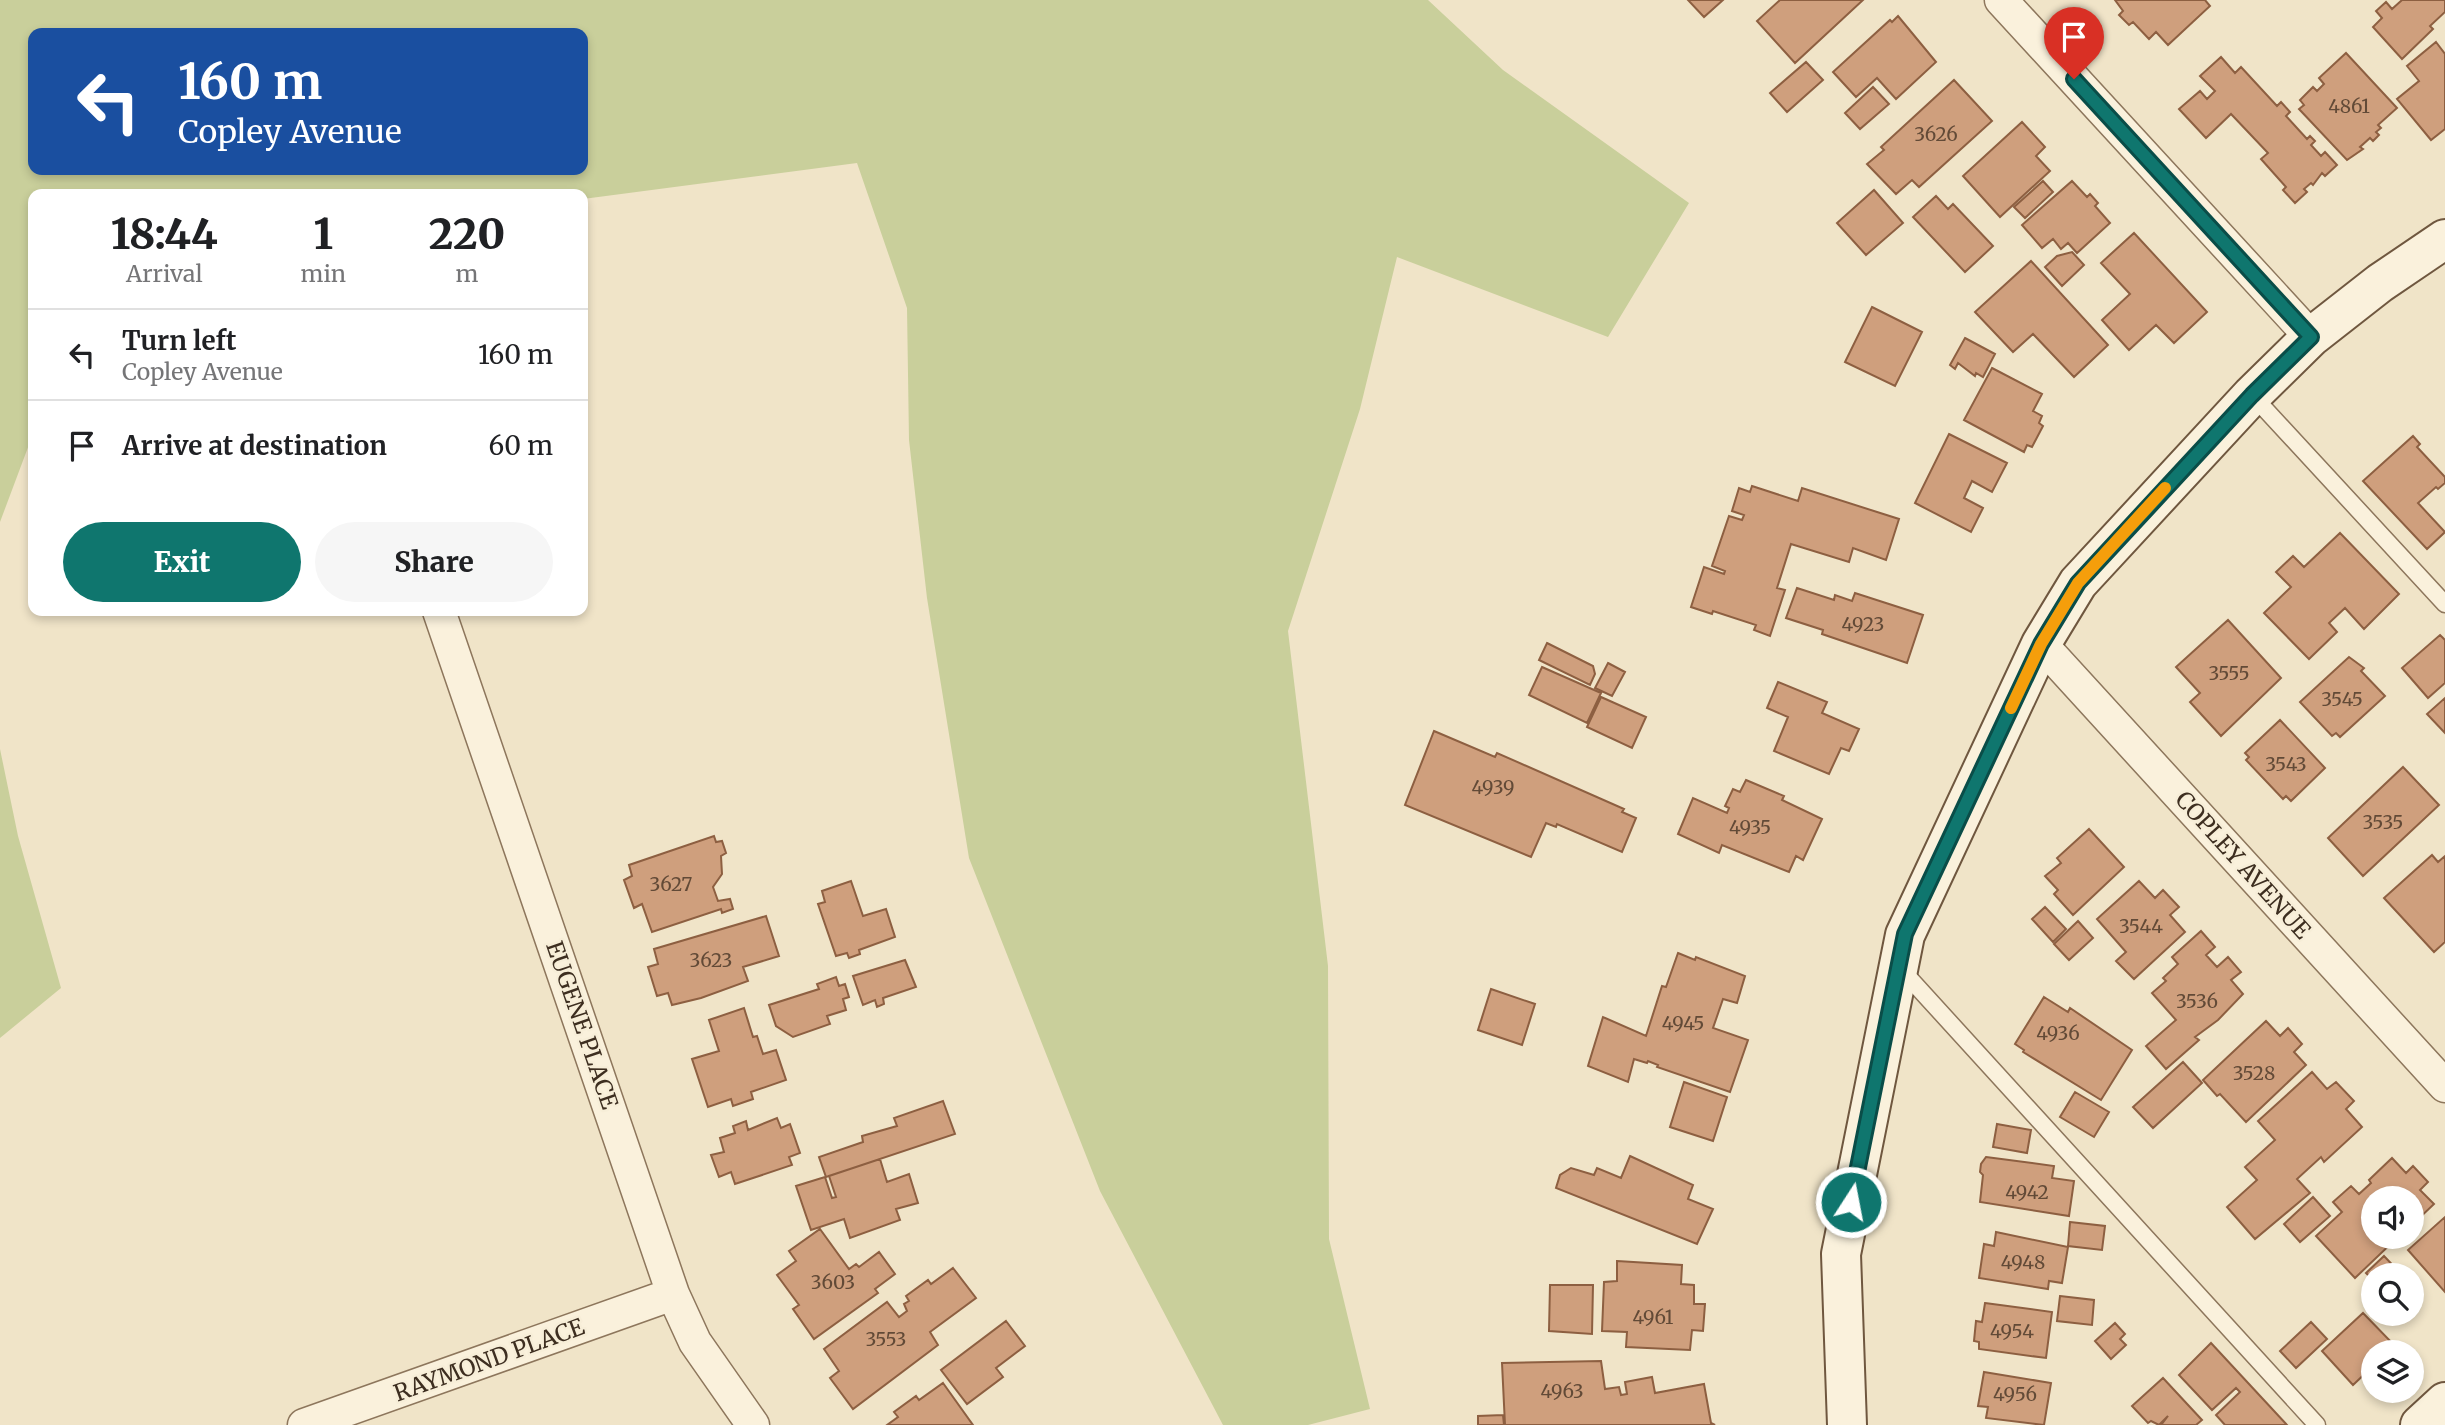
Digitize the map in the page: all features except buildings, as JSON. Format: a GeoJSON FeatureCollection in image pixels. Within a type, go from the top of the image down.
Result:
{"type":"FeatureCollection","features":[{"type":"Feature","properties":{"kind":"street"},"geometry":{"type":"LineString","coordinates":[[2001,0],[2311,337]]}},
{"type":"Feature","properties":{"kind":"street"},"geometry":{"type":"LineString","coordinates":[[1847,1425],[1841,1254],[1905,934],[2041,644],[2078,583],[2252,395],[2311,337],[2380,283],[2445,239]]}},
{"type":"Feature","properties":{"kind":"street","name":"EUGENE PLACE"},"geometry":{"type":"LineString","coordinates":[[441,616],[673,1294],[695,1342],[753,1425]]}},
{"type":"Feature","properties":{"kind":"street","name":"COPLEY AVENUE"},"geometry":{"type":"LineString","coordinates":[[2041,644],[2445,1086]]}},
{"type":"Feature","properties":{"kind":"street","name":"RAYMOND PLACE"},"geometry":{"type":"LineString","coordinates":[[304,1425],[673,1294]]}},
{"type":"Feature","properties":{"kind":"street"},"geometry":{"type":"LineString","coordinates":[[2420,1425],[2445,1402]]}},
{"type":"Feature","properties":{"kind":"lane"},"geometry":{"type":"LineString","coordinates":[[2252,395],[2445,604]]}},
{"type":"Feature","properties":{"kind":"lane"},"geometry":{"type":"LineString","coordinates":[[1898,966],[2317,1425]]}},
{"type":"Feature","properties":{"kind":"green space"},"geometry":{"type":"Polygon","coordinates":[[[0,0],[1428,0],[1503,70],[1689,203],[1608,337],[1397,257],[1360,409],[1288,631],[1328,966],[1329,1239],[1370,1409],[1308,1425],[1223,1425],[1100,1191],[969,858],[927,598],[909,440],[907,308],[857,163],[588,198],[588,189],[28,189],[28,447],[0,522],[0,0]]]}},
{"type":"Feature","properties":{"kind":"green space"},"geometry":{"type":"Polygon","coordinates":[[[0,749],[18,836],[61,988],[0,1038],[0,749]]]}},
{"type":"Feature","properties":{"kind":"slow traffic"},"geometry":{"type":"LineString","coordinates":[[2011,708],[2041,644],[2078,583],[2165,488]]}},
{"type":"Feature","properties":{"kind":"route"},"geometry":{"type":"LineString","coordinates":[[1851,1202],[1905,934],[2041,644],[2078,583],[2252,395],[2311,337],[2074,79]]}}]}
